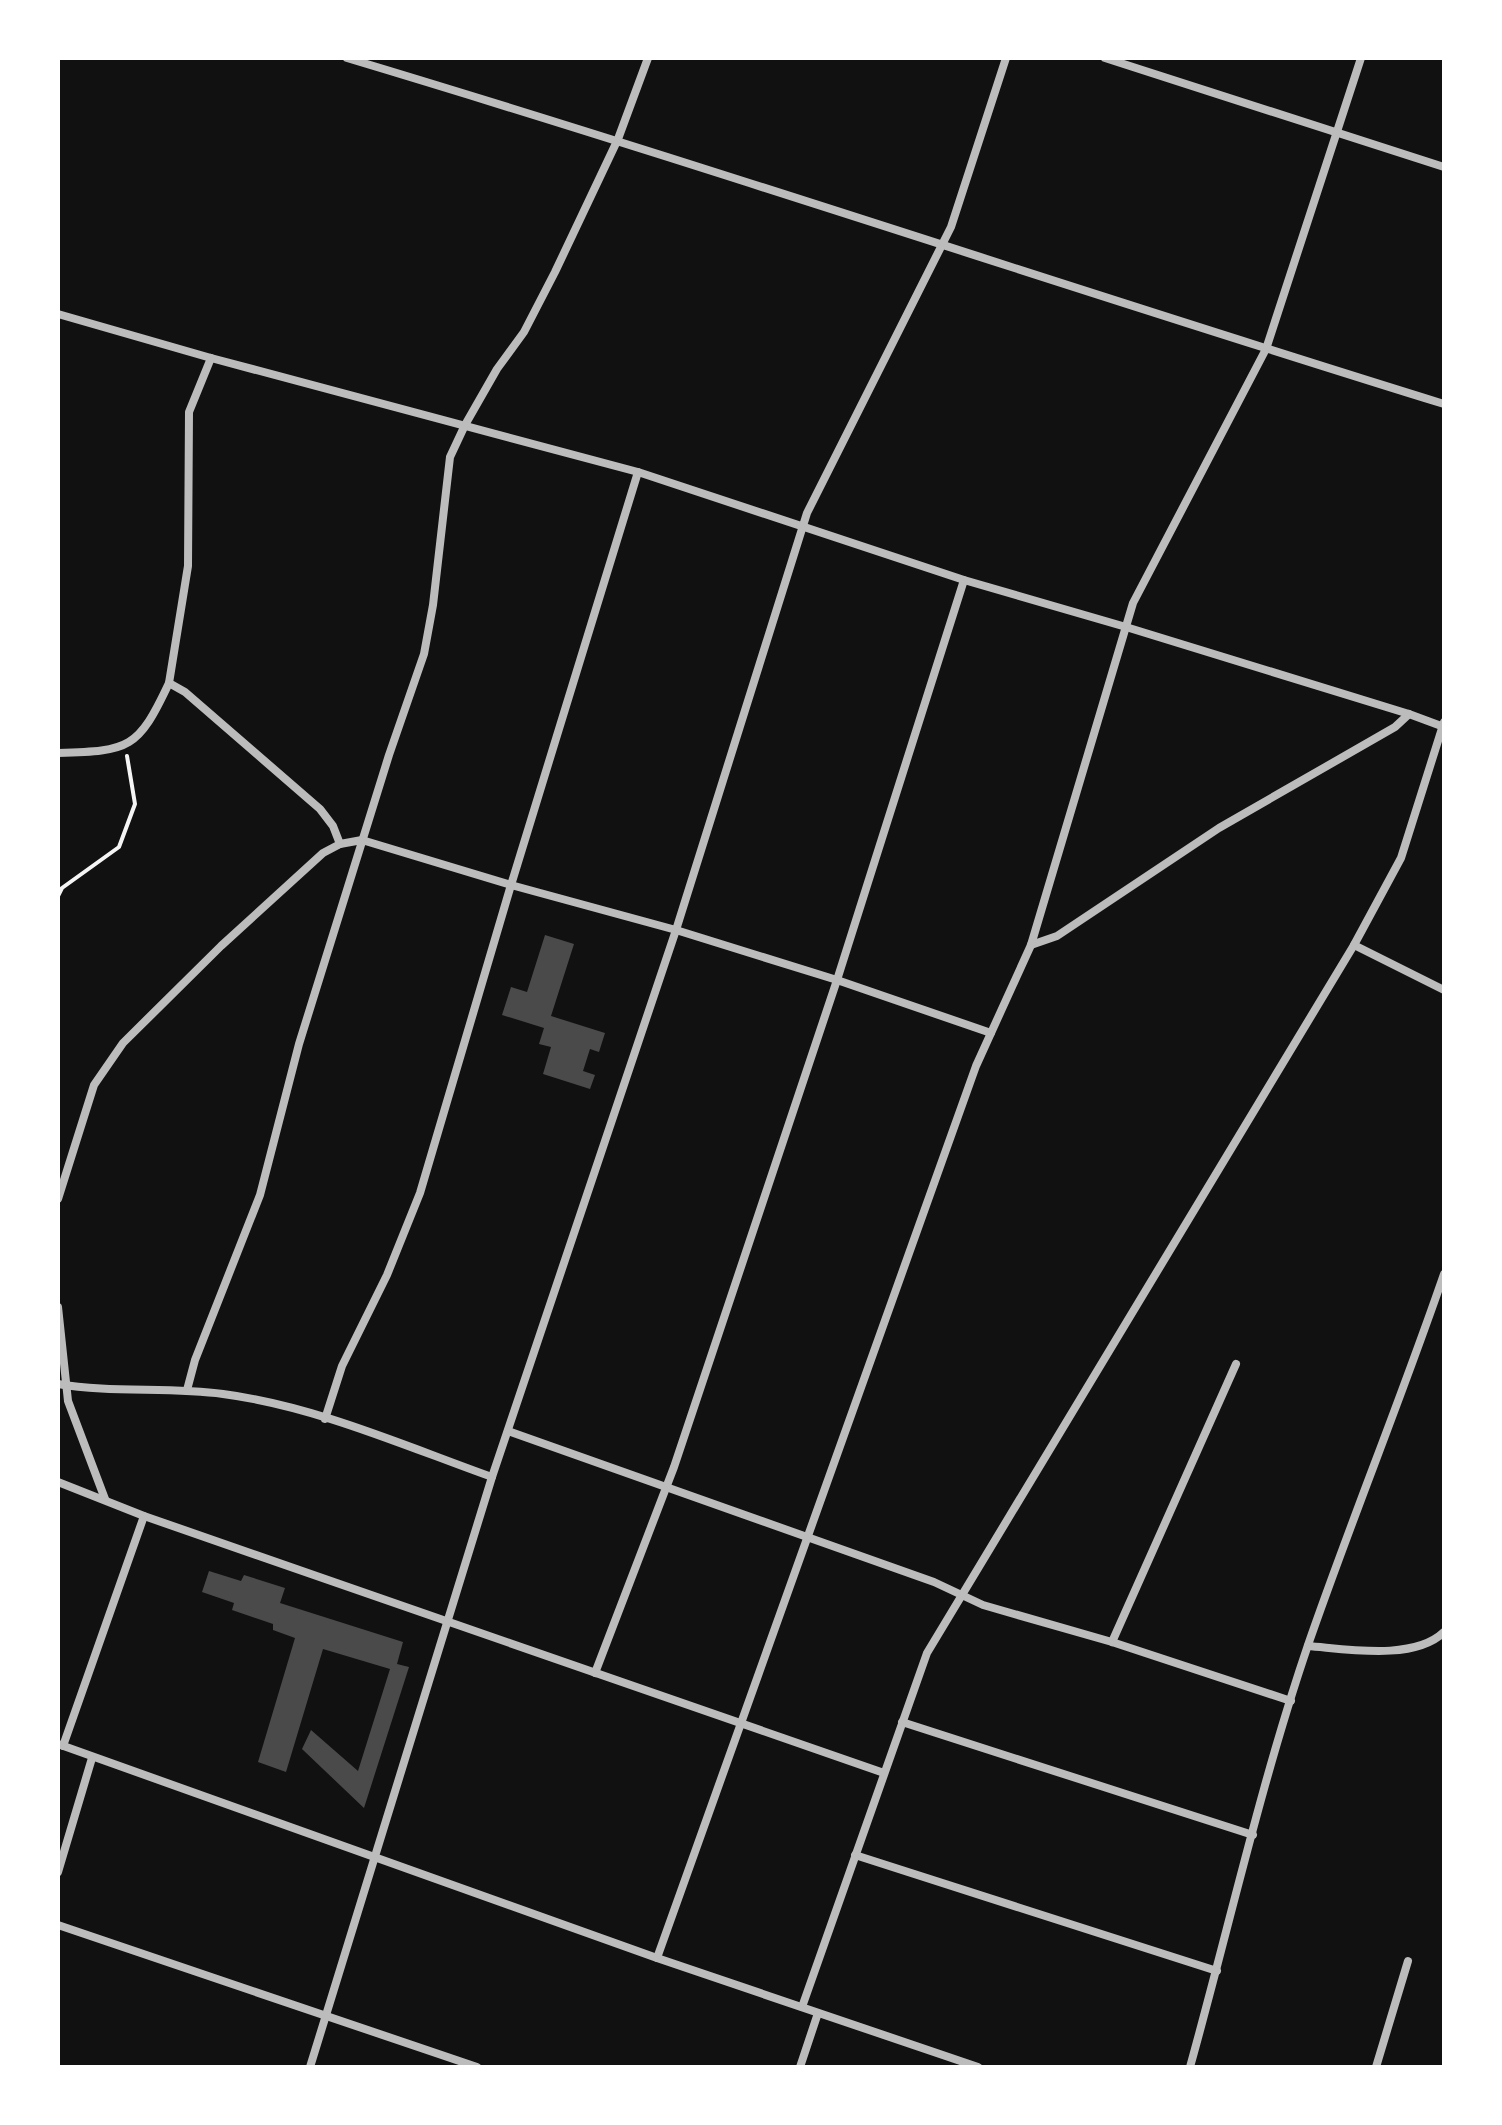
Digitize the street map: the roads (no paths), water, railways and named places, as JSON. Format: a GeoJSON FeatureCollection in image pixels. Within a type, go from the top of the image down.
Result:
{"type":"FeatureCollection","features":[{"type":"Feature","properties":{"kind":"street"},"geometry":{"type":"LineString","coordinates":[[347,58],[618,139],[941,246],[1444,404]]}},
{"type":"Feature","properties":{"kind":"street"},"geometry":{"type":"LineString","coordinates":[[187,1390],[195,1360],[260,1195],[299,1044],[429,634],[450,457],[497,369],[524,332],[618,139],[648,58]]}},
{"type":"Feature","properties":{"kind":"street"},"geometry":{"type":"LineString","coordinates":[[310,2067],[492,1477],[676,930],[802,526],[951,227],[1006,58]]}},
{"type":"Feature","properties":{"kind":"street"},"geometry":{"type":"LineString","coordinates":[[1105,58],[1444,167]]}},
{"type":"Feature","properties":{"kind":"street"},"geometry":{"type":"LineString","coordinates":[[657,1958],[976,1066],[1031,945],[1139,589],[1266,349],[1361,58]]}},
{"type":"Feature","properties":{"kind":"street"},"geometry":{"type":"LineString","coordinates":[[58,314],[638,472],[964,580],[1443,725],[1401,858],[1354,945],[927,1653],[802,2007]]}},
{"type":"Feature","properties":{"kind":"street"},"geometry":{"type":"LineString","coordinates":[[58,753],[92,752],[126,746],[146,727],[169,683],[188,566],[189,412],[211,358]]}},
{"type":"Feature","properties":{"kind":"street"},"geometry":{"type":"LineString","coordinates":[[325,1419],[342,1366],[387,1275],[420,1193],[638,472]]}},
{"type":"Feature","properties":{"kind":"street"},"geometry":{"type":"LineString","coordinates":[[595,1673],[667,1487],[837,980],[964,580]]}},
{"type":"Feature","properties":{"kind":"street"},"geometry":{"type":"LineString","coordinates":[[169,683],[185,692],[320,809],[333,826],[340,844]]}},
{"type":"Feature","properties":{"kind":"street"},"geometry":{"type":"LineString","coordinates":[[1031,945],[1057,936],[1219,828],[1395,727],[1409,714]]}},
{"type":"Feature","properties":{"kind":"street"},"geometry":{"type":"LineString","coordinates":[[58,1199],[94,1085],[123,1043],[221,946],[323,853],[340,844],[362,840],[676,930],[837,980],[991,1033]]}},
{"type":"Feature","properties":{"kind":"street"},"geometry":{"type":"LineString","coordinates":[[1354,945],[1444,990]]}},
{"type":"Feature","properties":{"kind":"street"},"geometry":{"type":"LineString","coordinates":[[1190,2067],[1308,1646],[1444,1274]]}},
{"type":"Feature","properties":{"kind":"street"},"geometry":{"type":"LineString","coordinates":[[58,1307],[62,1385],[105,1499]]}},
{"type":"Feature","properties":{"kind":"street"},"geometry":{"type":"LineString","coordinates":[[1112,1642],[1236,1364]]}},
{"type":"Feature","properties":{"kind":"street"},"geometry":{"type":"LineString","coordinates":[[62,1385],[187,1390],[262,1401],[325,1419],[492,1477]]}},
{"type":"Feature","properties":{"kind":"street"},"geometry":{"type":"LineString","coordinates":[[508,1431],[934,1582],[962,1596],[1291,1701]]}},
{"type":"Feature","properties":{"kind":"street"},"geometry":{"type":"LineString","coordinates":[[58,1482],[144,1516],[884,1773]]}},
{"type":"Feature","properties":{"kind":"street"},"geometry":{"type":"LineString","coordinates":[[144,1516],[60,1745],[657,1958],[978,2067]]}},
{"type":"Feature","properties":{"kind":"street"},"geometry":{"type":"LineString","coordinates":[[1308,1646],[1386,1650],[1419,1646],[1435,1641],[1444,1632]]}},
{"type":"Feature","properties":{"kind":"street"},"geometry":{"type":"LineString","coordinates":[[1435,1641],[1444,1646]]}},
{"type":"Feature","properties":{"kind":"street"},"geometry":{"type":"LineString","coordinates":[[902,1722],[1253,1835]]}},
{"type":"Feature","properties":{"kind":"street"},"geometry":{"type":"LineString","coordinates":[[58,1872],[92,1758]]}},
{"type":"Feature","properties":{"kind":"street"},"geometry":{"type":"LineString","coordinates":[[855,1855],[1217,1971]]}},
{"type":"Feature","properties":{"kind":"street"},"geometry":{"type":"LineString","coordinates":[[58,1925],[477,2067]]}},
{"type":"Feature","properties":{"kind":"street"},"geometry":{"type":"LineString","coordinates":[[1376,2067],[1408,1961]]}},
{"type":"Feature","properties":{"kind":"street"},"geometry":{"type":"LineString","coordinates":[[800,2067],[818,2013]]}}]}
